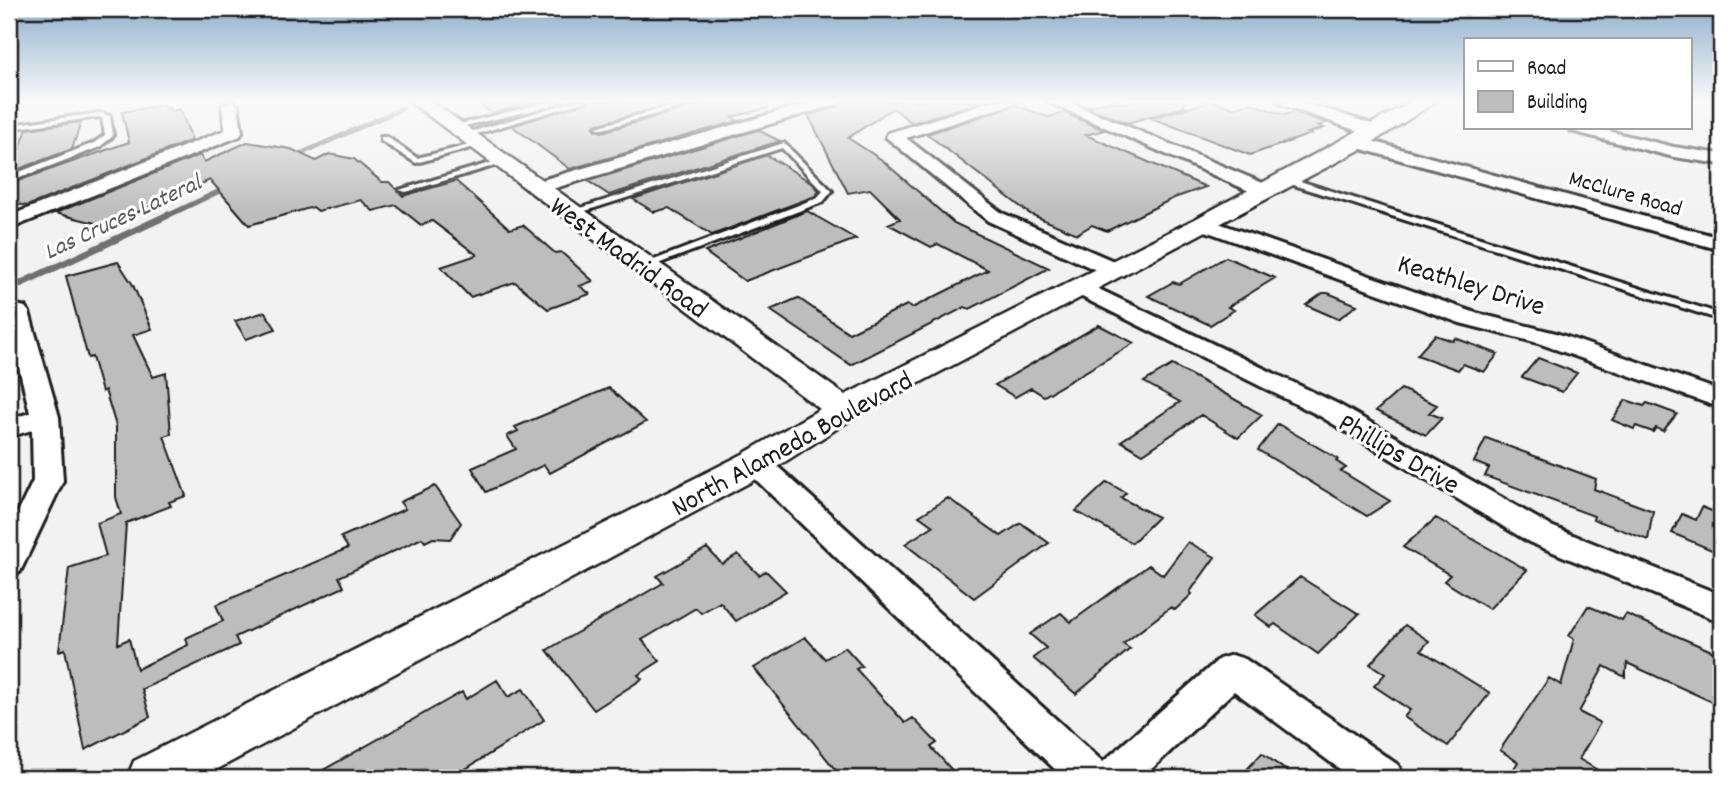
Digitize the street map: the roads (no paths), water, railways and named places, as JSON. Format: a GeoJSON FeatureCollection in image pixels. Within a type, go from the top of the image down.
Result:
{"type":"FeatureCollection","features":[{"type":"Feature","properties":{"kind":"street"},"geometry":{"type":"LineString","coordinates":[[9,223],[220,138]]}},
{"type":"Feature","properties":{"kind":"street","name":"West Madrid Road"},"geometry":{"type":"LineString","coordinates":[[482,138],[503,162],[535,188],[843,410]]}},
{"type":"Feature","properties":{"kind":"street"},"geometry":{"type":"LineString","coordinates":[[535,188],[707,138]]}},
{"type":"Feature","properties":{"kind":"street"},"geometry":{"type":"LineString","coordinates":[[895,138],[995,217],[1115,270]]}},
{"type":"Feature","properties":{"kind":"street"},"geometry":{"type":"LineString","coordinates":[[1151,138],[1274,184]]}},
{"type":"Feature","properties":{"kind":"street","name":"North Alameda Boulevard"},"geometry":{"type":"LineString","coordinates":[[152,778],[756,463],[843,410],[1082,288],[1365,138]]}},
{"type":"Feature","properties":{"kind":"street","name":"McClure Road"},"geometry":{"type":"LineString","coordinates":[[1368,138],[1721,244]]}},
{"type":"Feature","properties":{"kind":"street"},"geometry":{"type":"LineString","coordinates":[[1616,138],[1674,152],[1721,159]]}},
{"type":"Feature","properties":{"kind":"street","name":"Keathley Drive"},"geometry":{"type":"LineString","coordinates":[[1204,224],[1468,318],[1548,338],[1721,400]]}},
{"type":"Feature","properties":{"kind":"street","name":"Phillips Drive"},"geometry":{"type":"LineString","coordinates":[[1082,288],[1329,410],[1540,534],[1721,609]]}},
{"type":"Feature","properties":{"kind":"street"},"geometry":{"type":"LineString","coordinates":[[9,563],[48,481],[45,417],[17,312]]}},
{"type":"Feature","properties":{"kind":"street"},"geometry":{"type":"LineString","coordinates":[[9,428],[45,417]]}},
{"type":"Feature","properties":{"kind":"street"},"geometry":{"type":"LineString","coordinates":[[756,463],[1092,778]]}},
{"type":"Feature","properties":{"kind":"street"},"geometry":{"type":"LineString","coordinates":[[1114,778],[1232,670],[1384,778]]}},
{"type":"Feature","properties":{"kind":"lane"},"geometry":{"type":"LineString","coordinates":[[9,179],[97,145],[107,138]]}},
{"type":"Feature","properties":{"kind":"lane"},"geometry":{"type":"LineString","coordinates":[[384,139],[416,161],[460,138]]}},
{"type":"Feature","properties":{"kind":"lane"},"geometry":{"type":"LineString","coordinates":[[570,213],[784,145],[828,191],[820,200],[643,266]]}},
{"type":"Feature","properties":{"kind":"lane"},"geometry":{"type":"LineString","coordinates":[[403,190],[446,174],[503,162]]}},
{"type":"Feature","properties":{"kind":"lane"},"geometry":{"type":"LineString","coordinates":[[1274,184],[1721,317]]}},
{"type":"Feature","properties":{"kind":"waterway","name":"Las Cruces Lateral"},"geometry":{"type":"LineString","coordinates":[[291,158],[336,138]]}},
{"type":"Feature","properties":{"kind":"waterway","name":"Las Cruces Lateral"},"geometry":{"type":"LineString","coordinates":[[165,217],[228,187]]}},
{"type":"Feature","properties":{"kind":"waterway","name":"Las Cruces Lateral"},"geometry":{"type":"LineString","coordinates":[[9,289],[168,215]]}}]}
